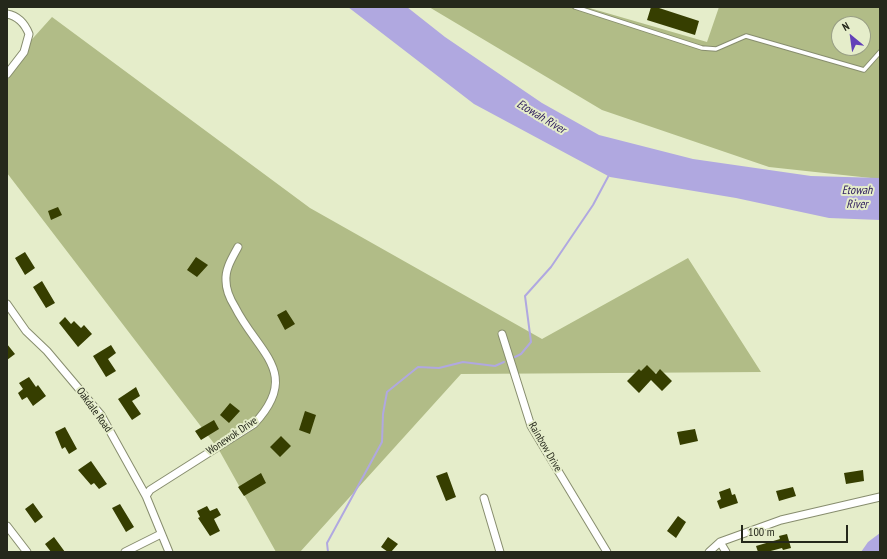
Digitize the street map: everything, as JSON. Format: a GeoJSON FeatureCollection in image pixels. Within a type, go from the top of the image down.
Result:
{"type":"FeatureCollection","features":[{"type":"Feature","properties":{"kind":"street"},"geometry":{"type":"LineString","coordinates":[[7,14],[22,23],[29,34],[24,52],[7,74]]}},
{"type":"Feature","properties":{"kind":"street","name":"Wonewok Drive"},"geometry":{"type":"LineString","coordinates":[[146,496],[150,490],[254,424],[262,416],[273,396],[276,386],[273,367],[266,353],[243,323],[228,293],[226,281],[227,267],[238,247]]}},
{"type":"Feature","properties":{"kind":"street","name":"Oakdale Road"},"geometry":{"type":"LineString","coordinates":[[7,304],[26,331],[47,351],[101,415],[154,511],[160,534],[169,552]]}},
{"type":"Feature","properties":{"kind":"street","name":"Rainbow Drive"},"geometry":{"type":"LineString","coordinates":[[502,334],[531,426],[607,552]]}},
{"type":"Feature","properties":{"kind":"street"},"geometry":{"type":"LineString","coordinates":[[709,552],[720,542],[781,520],[880,497]]}},
{"type":"Feature","properties":{"kind":"street"},"geometry":{"type":"LineString","coordinates":[[484,498],[500,552]]}},
{"type":"Feature","properties":{"kind":"street"},"geometry":{"type":"LineString","coordinates":[[7,526],[27,552]]}},
{"type":"Feature","properties":{"kind":"street"},"geometry":{"type":"LineString","coordinates":[[125,552],[160,534]]}},
{"type":"Feature","properties":{"kind":"street"},"geometry":{"type":"LineString","coordinates":[[720,542],[726,552]]}},
{"type":"Feature","properties":{"kind":"lane"},"geometry":{"type":"LineString","coordinates":[[574,7],[712,50],[746,36],[864,70],[880,52]]}},
{"type":"Feature","properties":{"kind":"green space"},"geometry":{"type":"Polygon","coordinates":[[[429,7],[586,7],[707,42],[719,7],[880,7],[880,179],[769,167],[602,110],[429,7]]]}},
{"type":"Feature","properties":{"kind":"green space"},"geometry":{"type":"Polygon","coordinates":[[[52,17],[310,208],[542,339],[688,258],[761,372],[461,374],[300,552],[276,552],[219,450],[7,173],[7,67],[52,17]]]}},
{"type":"Feature","properties":{"kind":"water","name":"Etowah River"},"geometry":{"type":"Polygon","coordinates":[[[348,7],[407,7],[445,37],[542,103],[599,135],[693,159],[811,176],[880,178],[880,220],[829,218],[736,198],[610,177],[474,104],[348,7]]]}},
{"type":"Feature","properties":{"kind":"water"},"geometry":{"type":"Polygon","coordinates":[[[880,533],[880,552],[861,552],[868,542],[880,533]]]}},
{"type":"Feature","properties":{"kind":"building"},"geometry":{"type":"Polygon","coordinates":[[[651,7],[656,7],[699,21],[695,35],[647,20],[651,7]]]}},
{"type":"Feature","properties":{"kind":"building"},"geometry":{"type":"Polygon","coordinates":[[[58,207],[62,215],[51,220],[48,211],[58,207]]]}},
{"type":"Feature","properties":{"kind":"building"},"geometry":{"type":"Polygon","coordinates":[[[25,252],[35,268],[25,275],[15,258],[25,252]]]}},
{"type":"Feature","properties":{"kind":"building"},"geometry":{"type":"Polygon","coordinates":[[[196,257],[208,265],[197,277],[187,270],[196,257]]]}},
{"type":"Feature","properties":{"kind":"building"},"geometry":{"type":"Polygon","coordinates":[[[42,281],[55,303],[46,308],[33,287],[42,281]]]}},
{"type":"Feature","properties":{"kind":"building"},"geometry":{"type":"Polygon","coordinates":[[[286,310],[295,324],[285,330],[277,315],[286,310]]]}},
{"type":"Feature","properties":{"kind":"building"},"geometry":{"type":"Polygon","coordinates":[[[65,317],[71,324],[74,321],[81,328],[84,325],[92,334],[78,347],[59,323],[65,317]]]}},
{"type":"Feature","properties":{"kind":"building"},"geometry":{"type":"Polygon","coordinates":[[[7,344],[15,354],[7,360],[7,344]]]}},
{"type":"Feature","properties":{"kind":"building"},"geometry":{"type":"Polygon","coordinates":[[[111,345],[116,353],[108,359],[116,371],[106,377],[93,356],[111,345]]]}},
{"type":"Feature","properties":{"kind":"building"},"geometry":{"type":"Polygon","coordinates":[[[647,365],[656,374],[660,369],[672,381],[662,391],[651,380],[639,393],[627,381],[639,369],[641,371],[647,365]]]}},
{"type":"Feature","properties":{"kind":"building"},"geometry":{"type":"Polygon","coordinates":[[[29,377],[36,387],[38,385],[46,396],[33,406],[27,397],[22,400],[18,393],[23,389],[19,383],[29,377]]]}},
{"type":"Feature","properties":{"kind":"building"},"geometry":{"type":"Polygon","coordinates":[[[136,387],[140,396],[132,401],[141,414],[132,420],[118,399],[136,387]]]}},
{"type":"Feature","properties":{"kind":"building"},"geometry":{"type":"Polygon","coordinates":[[[230,403],[240,411],[229,423],[220,415],[230,403]]]}},
{"type":"Feature","properties":{"kind":"building"},"geometry":{"type":"Polygon","coordinates":[[[305,411],[316,415],[310,434],[299,430],[305,411]]]}},
{"type":"Feature","properties":{"kind":"building"},"geometry":{"type":"Polygon","coordinates":[[[214,420],[219,429],[201,440],[195,431],[214,420]]]}},
{"type":"Feature","properties":{"kind":"building"},"geometry":{"type":"Polygon","coordinates":[[[65,427],[77,449],[69,454],[65,447],[62,449],[55,432],[65,427]]]}},
{"type":"Feature","properties":{"kind":"building"},"geometry":{"type":"Polygon","coordinates":[[[695,429],[698,441],[680,445],[677,432],[695,429]]]}},
{"type":"Feature","properties":{"kind":"building"},"geometry":{"type":"Polygon","coordinates":[[[281,436],[291,446],[280,457],[270,447],[281,436]]]}},
{"type":"Feature","properties":{"kind":"building"},"geometry":{"type":"Polygon","coordinates":[[[91,461],[107,484],[99,489],[94,483],[91,485],[78,470],[91,461]]]}},
{"type":"Feature","properties":{"kind":"building"},"geometry":{"type":"Polygon","coordinates":[[[863,470],[864,481],[846,484],[844,473],[863,470]]]}},
{"type":"Feature","properties":{"kind":"building"},"geometry":{"type":"Polygon","coordinates":[[[447,472],[456,497],[446,501],[436,476],[447,472]]]}},
{"type":"Feature","properties":{"kind":"building"},"geometry":{"type":"Polygon","coordinates":[[[261,473],[266,483],[244,496],[238,487],[261,473]]]}},
{"type":"Feature","properties":{"kind":"building"},"geometry":{"type":"Polygon","coordinates":[[[793,487],[796,496],[779,501],[776,491],[793,487]]]}},
{"type":"Feature","properties":{"kind":"building"},"geometry":{"type":"Polygon","coordinates":[[[730,488],[732,495],[735,494],[738,503],[720,509],[717,501],[721,499],[719,492],[730,488]]]}},
{"type":"Feature","properties":{"kind":"building"},"geometry":{"type":"Polygon","coordinates":[[[33,503],[43,517],[35,523],[25,509],[33,503]]]}},
{"type":"Feature","properties":{"kind":"building"},"geometry":{"type":"Polygon","coordinates":[[[120,504],[134,527],[126,532],[112,508],[120,504]]]}},
{"type":"Feature","properties":{"kind":"building"},"geometry":{"type":"Polygon","coordinates":[[[207,506],[210,511],[217,508],[221,515],[214,519],[220,531],[210,536],[198,518],[200,517],[197,511],[207,506]]]}},
{"type":"Feature","properties":{"kind":"building"},"geometry":{"type":"Polygon","coordinates":[[[678,516],[686,522],[676,538],[667,531],[678,516]]]}},
{"type":"Feature","properties":{"kind":"building"},"geometry":{"type":"Polygon","coordinates":[[[787,534],[791,548],[758,552],[756,546],[780,539],[779,536],[787,534]]]}},
{"type":"Feature","properties":{"kind":"building"},"geometry":{"type":"Polygon","coordinates":[[[54,537],[65,552],[51,552],[45,544],[54,537]]]}},
{"type":"Feature","properties":{"kind":"building"},"geometry":{"type":"Polygon","coordinates":[[[388,537],[398,544],[391,552],[388,552],[381,547],[388,537]]]}},
{"type":"Feature","properties":{"kind":"waterway"},"geometry":{"type":"LineString","coordinates":[[515,357],[521,354],[531,342],[525,296],[551,267],[593,205],[609,175]]}},
{"type":"Feature","properties":{"kind":"waterway"},"geometry":{"type":"LineString","coordinates":[[328,552],[327,543],[382,442],[383,414],[387,392],[418,367],[439,368],[463,362],[495,366],[504,362]]}}]}
